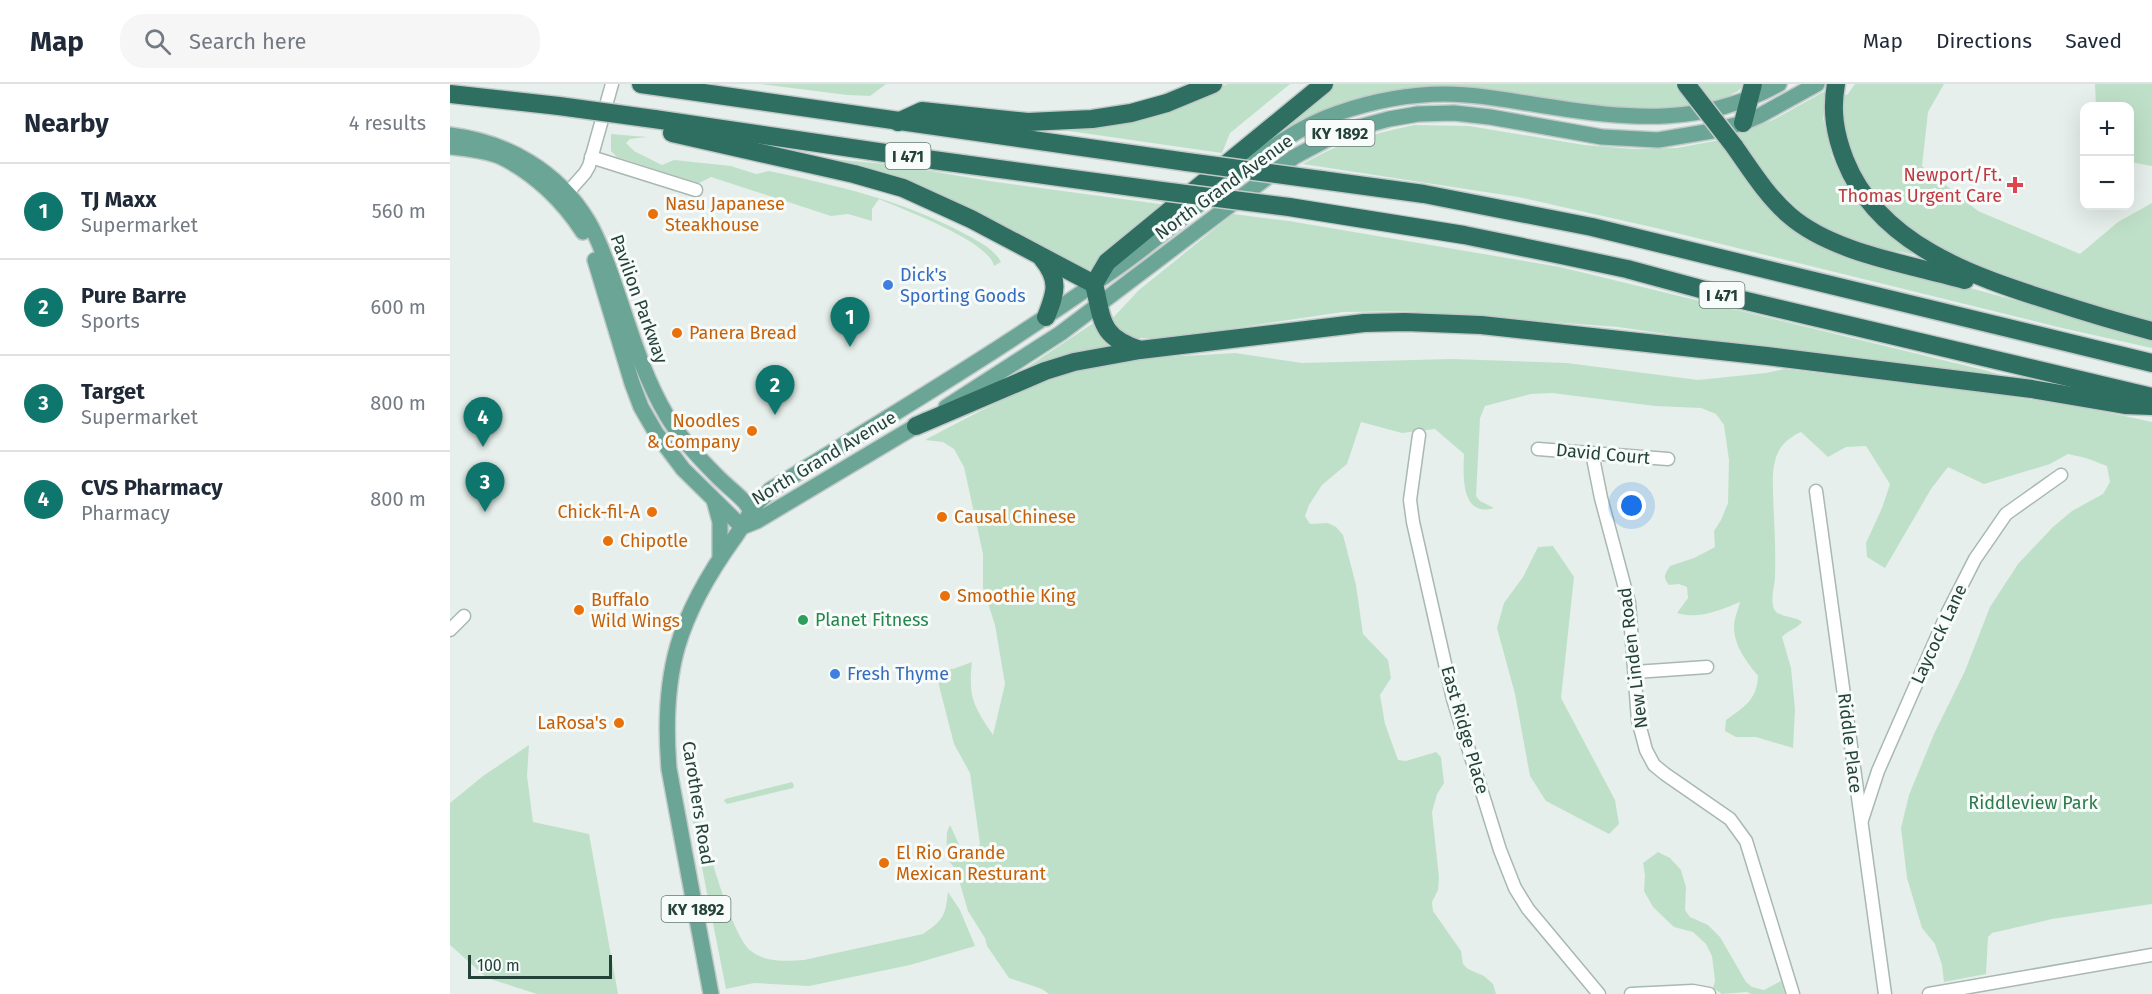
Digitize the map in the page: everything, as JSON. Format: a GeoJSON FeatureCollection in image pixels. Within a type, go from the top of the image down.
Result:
{"type":"FeatureCollection","features":[{"type":"Feature","properties":{"kind":"highway","name":"I 471"},"geometry":{"type":"LineString","coordinates":[[641,84],[898,122],[1424,194],[1592,227],[2152,363]]}},
{"type":"Feature","properties":{"kind":"highway"},"geometry":{"type":"LineString","coordinates":[[898,122],[922,111],[1028,122],[1092,119],[1131,113],[1167,103],[1214,84]]}},
{"type":"Feature","properties":{"kind":"highway"},"geometry":{"type":"LineString","coordinates":[[1140,350],[1126,345],[1108,333],[1103,324],[1094,284],[1107,262],[1324,84]]}},
{"type":"Feature","properties":{"kind":"highway"},"geometry":{"type":"LineString","coordinates":[[1686,84],[1778,205],[1815,234],[1869,254],[1982,285],[2031,295]]}},
{"type":"Feature","properties":{"kind":"highway"},"geometry":{"type":"LineString","coordinates":[[1836,84],[1833,98],[1834,123],[1839,145],[1855,184],[1893,225],[1940,259],[1982,279],[2152,331]]}},
{"type":"Feature","properties":{"kind":"highway"},"geometry":{"type":"LineString","coordinates":[[1743,123],[1751,91]]}},
{"type":"Feature","properties":{"kind":"highway","name":"I 471"},"geometry":{"type":"LineString","coordinates":[[450,94],[559,106],[933,160],[1289,207],[1464,235],[1583,259],[1734,298],[2152,397]]}},
{"type":"Feature","properties":{"kind":"highway"},"geometry":{"type":"LineString","coordinates":[[654,119],[669,132],[854,174],[903,188],[935,201],[1094,284]]}},
{"type":"Feature","properties":{"kind":"highway"},"geometry":{"type":"LineString","coordinates":[[1039,254],[1054,275],[1056,287],[1046,317]]}},
{"type":"Feature","properties":{"kind":"highway"},"geometry":{"type":"LineString","coordinates":[[916,426],[1045,371],[1074,362],[1140,350],[1364,323],[1405,321],[1481,325],[1767,356],[2032,389],[2125,405],[2152,406]]}},
{"type":"Feature","properties":{"kind":"main road","name":"North Grand Avenue"},"geometry":{"type":"LineString","coordinates":[[750,519],[770,490],[1046,317],[1114,270],[1263,153],[1306,127],[1336,114],[1359,106],[1405,97],[1444,94],[1478,96],[1599,115],[1650,118],[1715,110],[1751,91],[1779,84]]}},
{"type":"Feature","properties":{"kind":"main road","name":"North Grand Avenue"},"geometry":{"type":"LineString","coordinates":[[750,519],[916,426],[1017,362],[1099,305],[1294,157],[1341,132],[1362,125],[1418,114],[1454,113],[1490,117],[1602,137],[1658,140],[1743,123],[1817,84]]}},
{"type":"Feature","properties":{"kind":"main road","name":"Pavilion Parkway"},"geometry":{"type":"LineString","coordinates":[[450,135],[487,141],[528,160],[549,175],[586,236],[641,407],[672,455],[713,499],[750,519]]}},
{"type":"Feature","properties":{"kind":"main road","name":"Pavilion Parkway"},"geometry":{"type":"LineString","coordinates":[[450,147],[478,150],[499,157],[563,197],[589,222],[649,385],[667,417],[686,443],[716,476],[745,500],[750,519]]}},
{"type":"Feature","properties":{"kind":"main road"},"geometry":{"type":"LineString","coordinates":[[713,499],[720,522],[720,556]]}},
{"type":"Feature","properties":{"kind":"main road","name":"Carothers Road"},"geometry":{"type":"LineString","coordinates":[[711,994],[669,769],[667,735],[673,662],[690,609],[720,556],[750,519]]}},
{"type":"Feature","properties":{"kind":"street"},"geometry":{"type":"LineString","coordinates":[[563,197],[585,173],[612,84]]}},
{"type":"Feature","properties":{"kind":"street"},"geometry":{"type":"LineString","coordinates":[[591,157],[696,190]]}},
{"type":"Feature","properties":{"kind":"street","name":"East Ridge Place"},"geometry":{"type":"LineString","coordinates":[[1419,435],[1410,500],[1413,522],[1453,699],[1500,850],[1515,888],[1528,909],[1599,994]]}},
{"type":"Feature","properties":{"kind":"street","name":"David Court"},"geometry":{"type":"LineString","coordinates":[[1538,449],[1668,459]]}},
{"type":"Feature","properties":{"kind":"street","name":"New Linden Road"},"geometry":{"type":"LineString","coordinates":[[1592,453],[1601,498],[1629,603],[1638,720],[1646,750],[1654,765],[1730,819],[1746,841],[1793,994]]}},
{"type":"Feature","properties":{"kind":"street","name":"Laycock Lane"},"geometry":{"type":"LineString","coordinates":[[1860,824],[1878,771],[1947,614],[1975,559],[2006,514],[2061,475]]}},
{"type":"Feature","properties":{"kind":"street","name":"Riddle Place"},"geometry":{"type":"LineString","coordinates":[[1816,491],[1885,994]]}},
{"type":"Feature","properties":{"kind":"street"},"geometry":{"type":"LineString","coordinates":[[450,630],[464,616]]}},
{"type":"Feature","properties":{"kind":"street"},"geometry":{"type":"LineString","coordinates":[[1635,672],[1707,667]]}},
{"type":"Feature","properties":{"kind":"street"},"geometry":{"type":"LineString","coordinates":[[1929,994],[2152,955]]}},
{"type":"Feature","properties":{"kind":"street"},"geometry":{"type":"LineString","coordinates":[[1631,994],[1697,991],[1709,994]]}},
{"type":"Feature","properties":{"kind":"green space"},"geometry":{"type":"Polygon","coordinates":[[[761,84],[886,84],[870,96],[761,84]]]}},
{"type":"Feature","properties":{"kind":"green space"},"geometry":{"type":"Polygon","coordinates":[[[1227,84],[1290,84],[1230,133],[1222,153],[1048,128],[1191,100],[1227,84]]]}},
{"type":"Feature","properties":{"kind":"green space"},"geometry":{"type":"Polygon","coordinates":[[[1330,84],[1677,84],[1697,108],[1657,113],[1413,89],[1372,95],[1331,108],[1265,144],[1330,84]]]}},
{"type":"Feature","properties":{"kind":"green space"},"geometry":{"type":"Polygon","coordinates":[[[1695,84],[1745,84],[1738,91],[1711,105],[1695,84]]]}},
{"type":"Feature","properties":{"kind":"green space"},"geometry":{"type":"Polygon","coordinates":[[[1855,84],[1944,84],[1928,112],[1922,166],[1978,211],[2080,254],[2118,222],[2152,203],[2152,322],[2013,282],[1933,246],[1885,209],[1853,165],[1838,98],[1848,94],[1855,84]]]}},
{"type":"Feature","properties":{"kind":"green space"},"geometry":{"type":"Polygon","coordinates":[[[2095,84],[2152,84],[2152,166],[2134,163],[2134,102],[2096,102],[2095,84]]]}},
{"type":"Feature","properties":{"kind":"green space"},"geometry":{"type":"Polygon","coordinates":[[[1827,90],[1823,118],[1832,157],[1858,203],[1883,228],[1920,256],[1856,243],[1814,222],[1784,195],[1733,135],[1773,120],[1827,90]]]}},
{"type":"Feature","properties":{"kind":"green space"},"geometry":{"type":"Polygon","coordinates":[[[1414,125],[1469,126],[1584,145],[1633,149],[1677,148],[1720,140],[1748,183],[1770,209],[1782,221],[1810,240],[1850,255],[2152,338],[2152,348],[1656,228],[1518,197],[1303,164],[1344,144],[1414,125]]]}},
{"type":"Feature","properties":{"kind":"green space"},"geometry":{"type":"Polygon","coordinates":[[[611,134],[647,137],[630,139],[626,143],[634,151],[662,165],[674,160],[731,166],[756,174],[769,171],[869,195],[941,222],[990,249],[1001,262],[994,266],[989,256],[962,237],[925,218],[879,199],[872,209],[872,221],[848,214],[831,216],[711,177],[699,183],[617,157],[611,151],[611,134]]]}},
{"type":"Feature","properties":{"kind":"green space"},"geometry":{"type":"Polygon","coordinates":[[[831,159],[896,165],[989,181],[1167,205],[1088,271],[1084,271],[945,197],[890,176],[830,164],[831,159]]]}},
{"type":"Feature","properties":{"kind":"green space"},"geometry":{"type":"Polygon","coordinates":[[[1233,214],[1289,221],[1560,267],[1988,371],[2012,379],[1776,350],[1618,327],[1405,311],[1343,312],[1168,338],[1130,338],[1109,322],[1139,290],[1233,214]]]}},
{"type":"Feature","properties":{"kind":"green space"},"geometry":{"type":"Polygon","coordinates":[[[1095,322],[1116,345],[1020,372],[1095,322]]]}},
{"type":"Feature","properties":{"kind":"green space","name":"Riddleview Park"},"geometry":{"type":"Polygon","coordinates":[[[1235,353],[1302,363],[1451,359],[1567,363],[1698,380],[1785,369],[2015,397],[2152,422],[2152,904],[2052,919],[1992,933],[1988,937],[1986,974],[1944,982],[1942,965],[1935,944],[1922,928],[1907,878],[1901,828],[1909,795],[1934,734],[1965,671],[1990,607],[2018,564],[2053,527],[2072,511],[2103,494],[2110,482],[2107,466],[2068,454],[2050,464],[1984,484],[1948,467],[1931,489],[1885,568],[1867,557],[1866,543],[1890,484],[1866,446],[1846,447],[1828,457],[1801,432],[1788,440],[1781,447],[1773,469],[1775,580],[1772,601],[1776,612],[1802,622],[1782,637],[1791,668],[1795,709],[1793,748],[1756,737],[1736,737],[1725,731],[1726,720],[1752,697],[1758,676],[1736,641],[1734,627],[1740,602],[1701,615],[1677,613],[1688,598],[1687,587],[1679,584],[1669,585],[1665,578],[1670,566],[1694,558],[1715,547],[1714,531],[1728,503],[1729,460],[1724,425],[1716,414],[1701,408],[1655,406],[1552,393],[1531,394],[1485,406],[1480,418],[1476,496],[1480,501],[1494,508],[1475,507],[1470,501],[1464,483],[1464,454],[1435,429],[1402,433],[1361,422],[1347,464],[1322,485],[1305,516],[1310,524],[1328,523],[1336,527],[1343,535],[1356,585],[1363,634],[1388,660],[1391,678],[1380,695],[1385,724],[1398,760],[1406,761],[1436,752],[1441,757],[1444,783],[1437,794],[1432,812],[1439,878],[1438,890],[1432,902],[1433,911],[1461,951],[1463,964],[1493,984],[1496,994],[1049,994],[1042,989],[1009,978],[987,946],[985,938],[968,911],[956,870],[946,857],[947,832],[950,825],[967,862],[976,862],[974,853],[980,844],[970,773],[954,744],[935,670],[953,669],[972,662],[971,685],[974,701],[993,735],[1005,684],[995,625],[983,588],[983,554],[964,467],[954,449],[943,442],[925,440],[1011,396],[1079,371],[1135,360],[1235,353]]]}},
{"type":"Feature","properties":{"kind":"green space"},"geometry":{"type":"Polygon","coordinates":[[[1553,546],[1574,577],[1561,698],[1615,800],[1619,824],[1609,834],[1546,801],[1530,776],[1515,694],[1497,628],[1504,603],[1523,577],[1538,547],[1553,546]]]}},
{"type":"Feature","properties":{"kind":"green space"},"geometry":{"type":"Polygon","coordinates":[[[529,745],[527,776],[533,822],[589,834],[618,994],[537,994],[487,978],[450,945],[450,803],[483,776],[529,745]]]}},
{"type":"Feature","properties":{"kind":"green space"},"geometry":{"type":"Polygon","coordinates":[[[792,782],[793,788],[727,804],[724,801],[725,799],[792,782]]]}},
{"type":"Feature","properties":{"kind":"green space"},"geometry":{"type":"Polygon","coordinates":[[[695,819],[701,823],[722,892],[736,928],[751,951],[763,958],[804,960],[923,934],[942,917],[948,892],[960,910],[975,946],[910,965],[809,986],[754,983],[726,989],[693,822],[695,819]]]}},
{"type":"Feature","properties":{"kind":"green space"},"geometry":{"type":"Polygon","coordinates":[[[1658,852],[1670,858],[1681,870],[1686,887],[1685,910],[1690,917],[1708,925],[1720,937],[1746,982],[1752,987],[1764,990],[1781,981],[1785,994],[1747,992],[1722,994],[1713,988],[1715,981],[1712,956],[1706,944],[1693,932],[1674,927],[1653,907],[1644,891],[1643,863],[1658,852]]]}},
{"type":"Feature","properties":{"kind":"place","name":"Newport/Ft. Thomas Urgent Care"},"geometry":{"type":"Point","coordinates":[2015,185]}},
{"type":"Feature","properties":{"kind":"place","name":"Nasu Japanese Steakhouse"},"geometry":{"type":"Point","coordinates":[653,214]}},
{"type":"Feature","properties":{"kind":"place","name":"Dick's Sporting Goods"},"geometry":{"type":"Point","coordinates":[888,285]}},
{"type":"Feature","properties":{"kind":"place","name":"Panera Bread"},"geometry":{"type":"Point","coordinates":[677,333]}},
{"type":"Feature","properties":{"kind":"place","name":"TJ Maxx"},"geometry":{"type":"Point","coordinates":[850,347]}},
{"type":"Feature","properties":{"kind":"place","name":"Pure Barre"},"geometry":{"type":"Point","coordinates":[775,415]}},
{"type":"Feature","properties":{"kind":"place","name":"Noodles & Company"},"geometry":{"type":"Point","coordinates":[752,431]}},
{"type":"Feature","properties":{"kind":"place","name":"CVS Pharmacy"},"geometry":{"type":"Point","coordinates":[483,447]}},
{"type":"Feature","properties":{"kind":"place","name":"Target"},"geometry":{"type":"Point","coordinates":[485,512]}},
{"type":"Feature","properties":{"kind":"place","name":"Chick-fil-A"},"geometry":{"type":"Point","coordinates":[652,512]}},
{"type":"Feature","properties":{"kind":"place","name":"Causal Chinese"},"geometry":{"type":"Point","coordinates":[942,517]}},
{"type":"Feature","properties":{"kind":"place","name":"Chipotle"},"geometry":{"type":"Point","coordinates":[608,541]}},
{"type":"Feature","properties":{"kind":"place","name":"Smoothie King"},"geometry":{"type":"Point","coordinates":[945,596]}},
{"type":"Feature","properties":{"kind":"place","name":"Buffalo Wild Wings"},"geometry":{"type":"Point","coordinates":[579,610]}},
{"type":"Feature","properties":{"kind":"place","name":"Planet Fitness"},"geometry":{"type":"Point","coordinates":[803,620]}},
{"type":"Feature","properties":{"kind":"place","name":"Fresh Thyme"},"geometry":{"type":"Point","coordinates":[835,674]}},
{"type":"Feature","properties":{"kind":"place","name":"LaRosa's"},"geometry":{"type":"Point","coordinates":[619,723]}},
{"type":"Feature","properties":{"kind":"place","name":"El Rio Grande Mexican Resturant"},"geometry":{"type":"Point","coordinates":[884,863]}}]}
